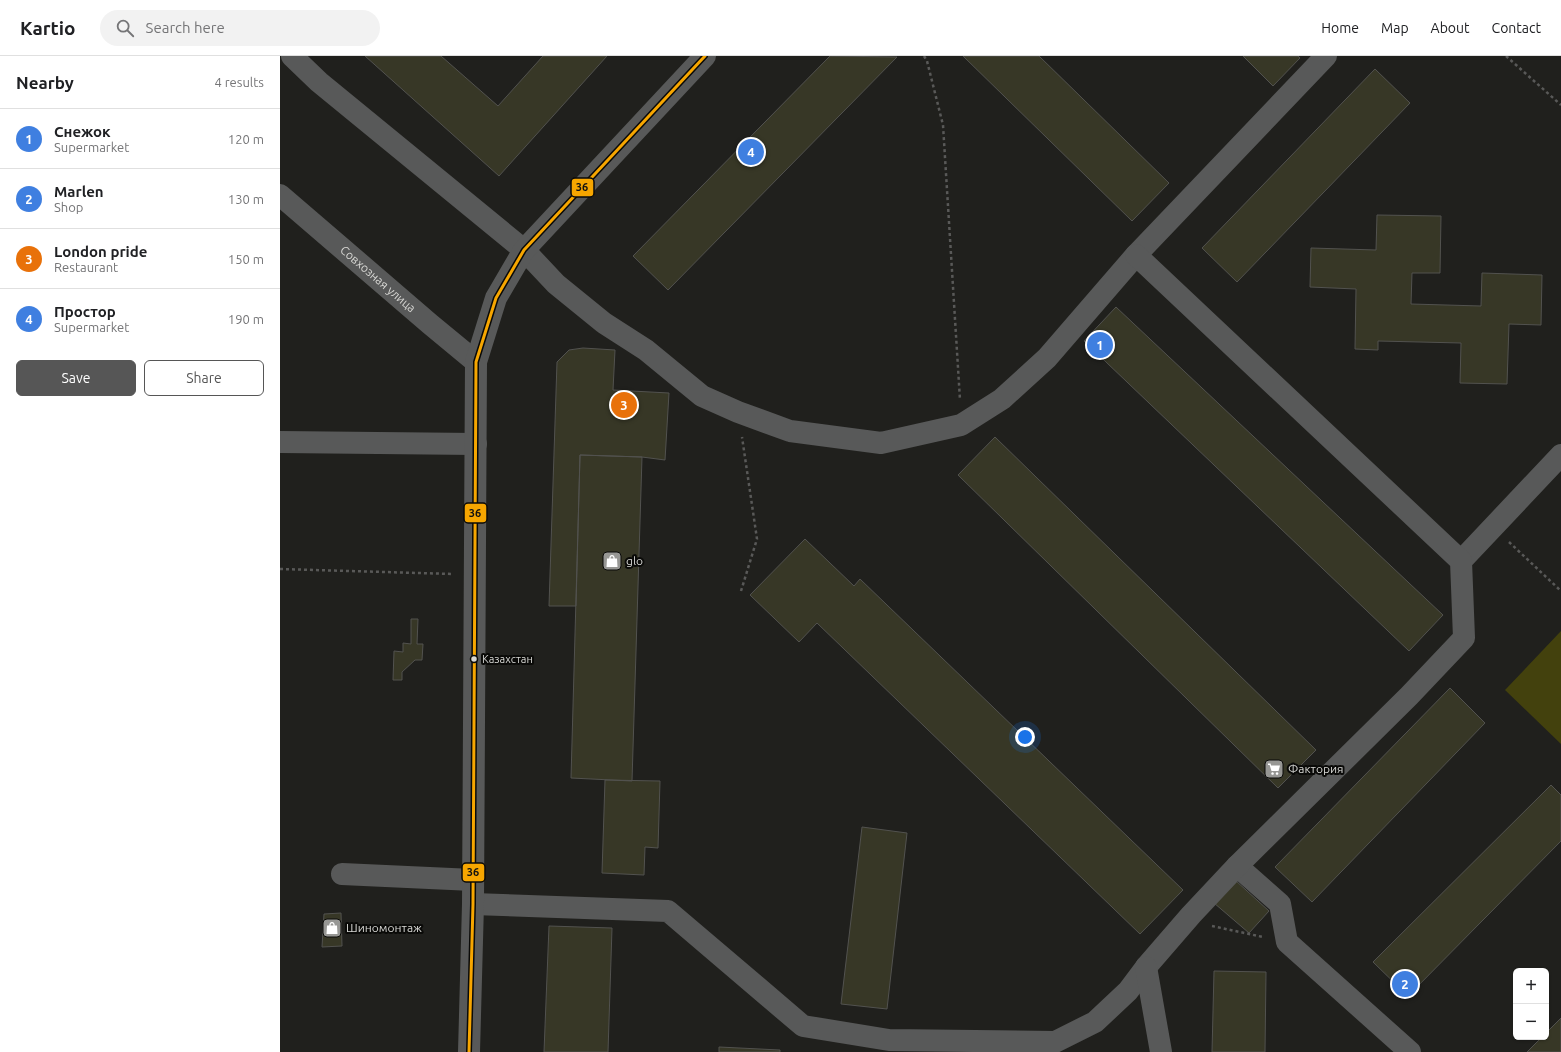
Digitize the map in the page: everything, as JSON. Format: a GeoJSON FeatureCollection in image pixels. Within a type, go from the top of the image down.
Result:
{"type":"FeatureCollection","features":[{"type":"Feature","properties":{"kind":"street"},"geometry":{"type":"LineString","coordinates":[[292,56],[319,82],[524,250],[556,284],[604,323],[646,350],[702,396],[738,412],[790,431],[881,443],[961,424],[1002,399],[1047,358],[1136,255],[1326,56]]}},
{"type":"Feature","properties":{"kind":"street"},"geometry":{"type":"LineString","coordinates":[[469,1052],[473,904],[476,362],[496,298],[524,250],[705,56]]}},
{"type":"Feature","properties":{"kind":"street","name":"Совхозная улица"},"geometry":{"type":"LineString","coordinates":[[280,195],[476,362]]}},
{"type":"Feature","properties":{"kind":"street"},"geometry":{"type":"LineString","coordinates":[[473,904],[668,911],[803,1026],[889,1040],[1055,1042],[1095,1022],[1128,991],[1146,967],[1191,915],[1237,866],[1409,696],[1464,638],[1461,560],[1136,255]]}},
{"type":"Feature","properties":{"kind":"street"},"geometry":{"type":"LineString","coordinates":[[280,442],[476,444]]}},
{"type":"Feature","properties":{"kind":"street"},"geometry":{"type":"LineString","coordinates":[[1461,560],[1561,455]]}},
{"type":"Feature","properties":{"kind":"street"},"geometry":{"type":"LineString","coordinates":[[1237,866],[1280,904],[1287,942],[1410,1052]]}},
{"type":"Feature","properties":{"kind":"street"},"geometry":{"type":"LineString","coordinates":[[342,874],[473,880]]}},
{"type":"Feature","properties":{"kind":"street"},"geometry":{"type":"LineString","coordinates":[[1146,967],[1161,1052]]}},
{"type":"Feature","properties":{"kind":"path"},"geometry":{"type":"LineString","coordinates":[[924,56],[927,61],[943,125],[961,424]]}},
{"type":"Feature","properties":{"kind":"path"},"geometry":{"type":"LineString","coordinates":[[1506,56],[1561,105]]}},
{"type":"Feature","properties":{"kind":"path"},"geometry":{"type":"LineString","coordinates":[[738,412],[757,539],[741,591]]}},
{"type":"Feature","properties":{"kind":"path"},"geometry":{"type":"LineString","coordinates":[[1492,527],[1561,591]]}},
{"type":"Feature","properties":{"kind":"path"},"geometry":{"type":"LineString","coordinates":[[280,569],[475,574]]}},
{"type":"Feature","properties":{"kind":"path"},"geometry":{"type":"LineString","coordinates":[[1191,915],[1205,925],[1287,942]]}},
{"type":"Feature","properties":{"kind":"shaded area"},"geometry":{"type":"Polygon","coordinates":[[[1561,631],[1561,744],[1505,690],[1561,631]]]}},
{"type":"Feature","properties":{"kind":"building"},"geometry":{"type":"Polygon","coordinates":[[[365,56],[441,56],[498,106],[543,56],[607,56],[499,176],[365,56]]]}},
{"type":"Feature","properties":{"kind":"building"},"geometry":{"type":"Polygon","coordinates":[[[830,56],[897,57],[668,290],[633,256],[830,56]]]}},
{"type":"Feature","properties":{"kind":"building"},"geometry":{"type":"Polygon","coordinates":[[[963,56],[1039,56],[1169,183],[1132,221],[963,56]]]}},
{"type":"Feature","properties":{"kind":"building"},"geometry":{"type":"Polygon","coordinates":[[[1243,56],[1298,56],[1300,58],[1273,86],[1243,56]]]}},
{"type":"Feature","properties":{"kind":"building"},"geometry":{"type":"Polygon","coordinates":[[[1375,69],[1410,103],[1237,282],[1202,248],[1375,69]]]}},
{"type":"Feature","properties":{"kind":"building"},"geometry":{"type":"Polygon","coordinates":[[[1377,215],[1441,216],[1440,273],[1412,273],[1411,304],[1481,306],[1482,273],[1542,275],[1541,325],[1509,324],[1507,384],[1460,383],[1461,343],[1378,341],[1378,350],[1355,349],[1356,289],[1310,287],[1311,248],[1376,250],[1377,215]]]}},
{"type":"Feature","properties":{"kind":"building"},"geometry":{"type":"Polygon","coordinates":[[[1116,307],[1443,615],[1409,651],[1084,341],[1116,307]]]}},
{"type":"Feature","properties":{"kind":"building"},"geometry":{"type":"Polygon","coordinates":[[[583,348],[615,350],[613,390],[669,393],[665,460],[642,457],[580,455],[576,606],[549,606],[557,362],[569,350],[583,348]]]}},
{"type":"Feature","properties":{"kind":"building"},"geometry":{"type":"Polygon","coordinates":[[[995,437],[1316,750],[1278,788],[958,475],[995,437]]]}},
{"type":"Feature","properties":{"kind":"building"},"geometry":{"type":"Polygon","coordinates":[[[580,455],[642,457],[632,781],[571,778],[580,455]]]}},
{"type":"Feature","properties":{"kind":"building"},"geometry":{"type":"Polygon","coordinates":[[[805,539],[854,586],[860,579],[1183,890],[1140,934],[817,623],[799,642],[750,595],[805,539]]]}},
{"type":"Feature","properties":{"kind":"building"},"geometry":{"type":"Polygon","coordinates":[[[411,619],[418,619],[417,644],[423,644],[422,660],[415,660],[402,672],[402,680],[393,680],[394,651],[403,652],[403,643],[411,644],[411,619]]]}},
{"type":"Feature","properties":{"kind":"building"},"geometry":{"type":"Polygon","coordinates":[[[1450,688],[1485,723],[1312,902],[1275,867],[1450,688]]]}},
{"type":"Feature","properties":{"kind":"building"},"geometry":{"type":"Polygon","coordinates":[[[605,780],[660,781],[658,848],[645,847],[644,875],[602,873],[605,780]]]}},
{"type":"Feature","properties":{"kind":"building"},"geometry":{"type":"Polygon","coordinates":[[[1551,785],[1561,795],[1561,841],[1408,996],[1373,962],[1551,785]]]}},
{"type":"Feature","properties":{"kind":"building"},"geometry":{"type":"Polygon","coordinates":[[[862,827],[907,833],[887,1009],[841,1004],[862,827]]]}},
{"type":"Feature","properties":{"kind":"building"},"geometry":{"type":"Polygon","coordinates":[[[1235,880],[1269,911],[1249,933],[1214,903],[1235,880]]]}},
{"type":"Feature","properties":{"kind":"building","name":"Шиномонтаж"},"geometry":{"type":"Polygon","coordinates":[[[341,913],[342,946],[322,947],[324,914],[341,913]]]}},
{"type":"Feature","properties":{"kind":"building"},"geometry":{"type":"Polygon","coordinates":[[[549,926],[612,928],[608,1052],[544,1052],[549,926]]]}},
{"type":"Feature","properties":{"kind":"building"},"geometry":{"type":"Polygon","coordinates":[[[1214,971],[1266,972],[1265,1052],[1212,1052],[1214,971]]]}},
{"type":"Feature","properties":{"kind":"building"},"geometry":{"type":"Polygon","coordinates":[[[1561,1018],[1561,1052],[1527,1052],[1539,1040],[1549,1040],[1549,1030],[1561,1018]]]}},
{"type":"Feature","properties":{"kind":"building"},"geometry":{"type":"Polygon","coordinates":[[[719,1047],[780,1050],[780,1052],[719,1052],[719,1047]]]}},
{"type":"Feature","properties":{"kind":"transit line","name":"36"},"geometry":{"type":"LineString","coordinates":[[469,1052],[473,904],[476,362],[496,298],[524,250],[705,56]]}},
{"type":"Feature","properties":{"kind":"place","name":"Простор"},"geometry":{"type":"Point","coordinates":[751,152]}},
{"type":"Feature","properties":{"kind":"place","name":"Снежок"},"geometry":{"type":"Point","coordinates":[1100,345]}},
{"type":"Feature","properties":{"kind":"place","name":"London pride"},"geometry":{"type":"Point","coordinates":[624,405]}},
{"type":"Feature","properties":{"kind":"place","name":"glo"},"geometry":{"type":"Point","coordinates":[612,561]}},
{"type":"Feature","properties":{"kind":"place","name":"Казахстан"},"geometry":{"type":"Point","coordinates":[474,659]}},
{"type":"Feature","properties":{"kind":"place","name":"Фактория"},"geometry":{"type":"Point","coordinates":[1274,769]}},
{"type":"Feature","properties":{"kind":"place","name":"Шиномонтаж"},"geometry":{"type":"Point","coordinates":[332,928]}},
{"type":"Feature","properties":{"kind":"place","name":"Marlen"},"geometry":{"type":"Point","coordinates":[1405,984]}}]}
